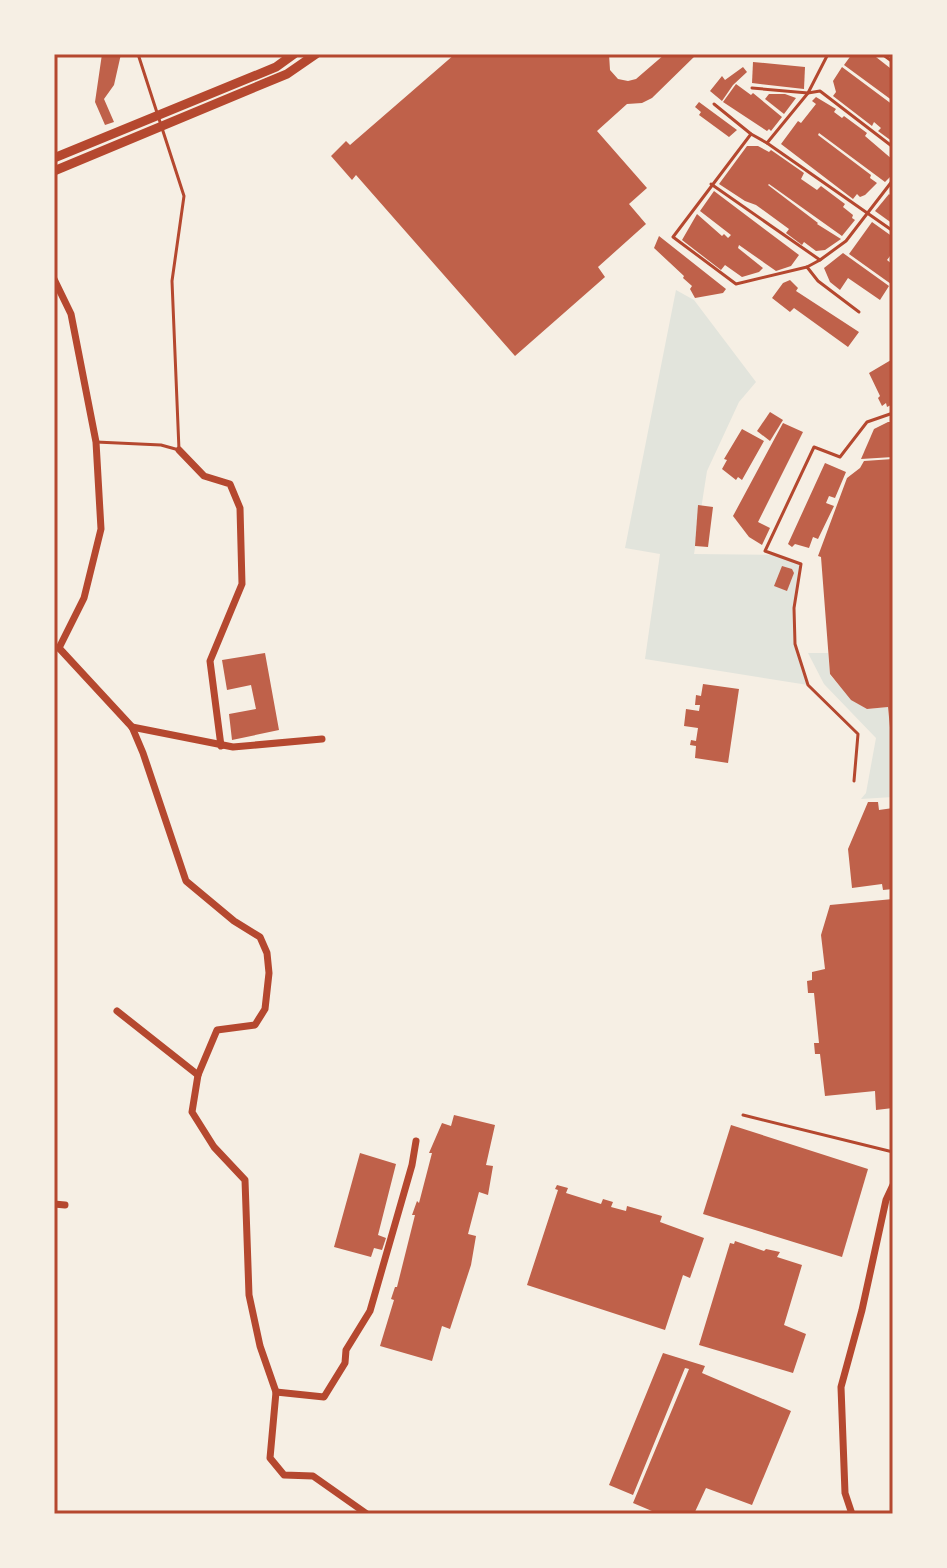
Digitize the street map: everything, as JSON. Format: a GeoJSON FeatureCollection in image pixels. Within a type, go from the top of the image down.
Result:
{"type":"FeatureCollection","features":[{"type":"Feature","properties":{"kind":"street"},"geometry":{"type":"LineString","coordinates":[[54,171],[276,67],[294,54]]}},
{"type":"Feature","properties":{"kind":"street"},"geometry":{"type":"LineString","coordinates":[[54,158],[287,74],[316,54]]}},
{"type":"Feature","properties":{"kind":"street"},"geometry":{"type":"LineString","coordinates":[[54,279],[71,314],[96,442],[101,529],[84,598],[56,648],[132,727],[186,881],[234,921],[260,937],[267,953],[269,973],[265,1009],[255,1025],[217,1030],[198,1075],[192,1112],[214,1147],[245,1180],[249,1295],[260,1346],[276,1392],[270,1458],[284,1475],[313,1476],[367,1514]]}},
{"type":"Feature","properties":{"kind":"street"},"geometry":{"type":"LineString","coordinates":[[179,450],[204,476],[230,484],[240,508],[242,584],[210,661],[221,746]]}},
{"type":"Feature","properties":{"kind":"street"},"geometry":{"type":"LineString","coordinates":[[132,727],[221,746],[322,739]]}},
{"type":"Feature","properties":{"kind":"street"},"geometry":{"type":"LineString","coordinates":[[117,1011],[198,1075]]}},
{"type":"Feature","properties":{"kind":"street"},"geometry":{"type":"LineString","coordinates":[[276,1392],[324,1397],[345,1363],[346,1350],[370,1311],[412,1165],[416,1141]]}},
{"type":"Feature","properties":{"kind":"street"},"geometry":{"type":"LineString","coordinates":[[852,1514],[845,1493],[841,1387],[862,1310],[886,1200],[893,1185]]}},
{"type":"Feature","properties":{"kind":"street"},"geometry":{"type":"LineString","coordinates":[[54,1204],[65,1205]]}},
{"type":"Feature","properties":{"kind":"lane"},"geometry":{"type":"LineString","coordinates":[[96,442],[161,445],[179,450],[172,281],[184,196],[138,54]]}},
{"type":"Feature","properties":{"kind":"lane"},"geometry":{"type":"LineString","coordinates":[[767,143],[808,93],[828,54]]}},
{"type":"Feature","properties":{"kind":"lane"},"geometry":{"type":"LineString","coordinates":[[882,54],[893,62]]}},
{"type":"Feature","properties":{"kind":"lane"},"geometry":{"type":"LineString","coordinates":[[752,88],[808,93],[820,91],[893,147]]}},
{"type":"Feature","properties":{"kind":"lane"},"geometry":{"type":"LineString","coordinates":[[714,104],[751,134],[893,231]]}},
{"type":"Feature","properties":{"kind":"lane"},"geometry":{"type":"LineString","coordinates":[[751,134],[673,237],[736,284],[807,267],[820,260],[846,241],[893,180]]}},
{"type":"Feature","properties":{"kind":"lane"},"geometry":{"type":"LineString","coordinates":[[711,184],[820,260]]}},
{"type":"Feature","properties":{"kind":"lane"},"geometry":{"type":"LineString","coordinates":[[807,267],[818,281],[859,312]]}},
{"type":"Feature","properties":{"kind":"lane"},"geometry":{"type":"LineString","coordinates":[[854,781],[858,734],[808,685],[795,644],[794,608],[801,564],[765,551],[814,447],[840,457],[867,422],[893,413]]}},
{"type":"Feature","properties":{"kind":"path"},"geometry":{"type":"LineString","coordinates":[[743,1115],[893,1152]]}},
{"type":"Feature","properties":{"kind":"shaded area"},"geometry":{"type":"Polygon","coordinates":[[[676,290],[694,300],[756,382],[739,402],[707,471],[694,554],[777,555],[801,564],[794,608],[795,644],[808,685],[645,659],[660,554],[625,548],[676,290]]]}},
{"type":"Feature","properties":{"kind":"shaded area"},"geometry":{"type":"Polygon","coordinates":[[[808,653],[828,653],[830,675],[852,700],[867,709],[888,707],[893,797],[861,799],[866,793],[876,738],[824,684],[808,653]]]}},
{"type":"Feature","properties":{"kind":"building"},"geometry":{"type":"Polygon","coordinates":[[[102,54],[121,54],[114,85],[104,99],[114,122],[105,125],[95,102],[102,54]]]}},
{"type":"Feature","properties":{"kind":"building"},"geometry":{"type":"Polygon","coordinates":[[[455,54],[609,54],[610,70],[618,79],[628,81],[636,79],[665,54],[697,54],[652,98],[642,103],[627,104],[597,131],[647,188],[629,204],[646,224],[598,267],[605,277],[515,356],[356,175],[352,180],[331,156],[346,141],[350,145],[455,54]]]}},
{"type":"Feature","properties":{"kind":"building"},"geometry":{"type":"Polygon","coordinates":[[[852,54],[878,54],[876,57],[890,68],[893,66],[893,101],[844,65],[852,54]]]}},
{"type":"Feature","properties":{"kind":"building"},"geometry":{"type":"Polygon","coordinates":[[[753,62],[805,67],[804,89],[752,83],[753,62]]]}},
{"type":"Feature","properties":{"kind":"building"},"geometry":{"type":"Polygon","coordinates":[[[743,67],[747,72],[722,101],[710,91],[722,76],[725,80],[743,67]]]}},
{"type":"Feature","properties":{"kind":"building"},"geometry":{"type":"Polygon","coordinates":[[[842,67],[893,105],[893,142],[878,131],[881,128],[874,122],[872,126],[833,96],[836,92],[833,81],[842,67]]]}},
{"type":"Feature","properties":{"kind":"building"},"geometry":{"type":"Polygon","coordinates":[[[736,84],[751,95],[753,93],[782,117],[771,131],[723,102],[736,84]]]}},
{"type":"Feature","properties":{"kind":"building"},"geometry":{"type":"Polygon","coordinates":[[[769,94],[796,98],[784,114],[765,99],[769,94]]]}},
{"type":"Feature","properties":{"kind":"building"},"geometry":{"type":"Polygon","coordinates":[[[816,97],[867,133],[865,136],[893,160],[893,174],[885,182],[819,133],[877,183],[865,195],[860,197],[857,194],[853,199],[781,144],[816,104],[812,101],[816,97]]]}},
{"type":"Feature","properties":{"kind":"building"},"geometry":{"type":"Polygon","coordinates":[[[699,102],[737,130],[729,137],[699,115],[701,112],[695,107],[699,102]]]}},
{"type":"Feature","properties":{"kind":"building"},"geometry":{"type":"Polygon","coordinates":[[[747,146],[771,150],[804,173],[801,179],[817,190],[821,186],[845,204],[843,207],[855,220],[842,236],[768,185],[841,239],[825,250],[816,251],[804,242],[802,245],[786,233],[789,229],[719,184],[747,146]]]}},
{"type":"Feature","properties":{"kind":"building"},"geometry":{"type":"Polygon","coordinates":[[[714,191],[799,255],[791,266],[776,271],[739,245],[738,248],[763,268],[742,277],[725,265],[721,270],[682,240],[697,214],[722,236],[724,234],[728,238],[731,235],[700,211],[714,191]]]}},
{"type":"Feature","properties":{"kind":"building"},"geometry":{"type":"Polygon","coordinates":[[[889,194],[893,198],[893,224],[875,211],[889,194]]]}},
{"type":"Feature","properties":{"kind":"building"},"geometry":{"type":"Polygon","coordinates":[[[872,222],[893,237],[893,252],[887,260],[893,265],[891,284],[849,254],[872,222]]]}},
{"type":"Feature","properties":{"kind":"building"},"geometry":{"type":"Polygon","coordinates":[[[659,236],[726,289],[723,293],[695,298],[690,289],[692,286],[684,276],[654,248],[659,236]]]}},
{"type":"Feature","properties":{"kind":"building"},"geometry":{"type":"Polygon","coordinates":[[[843,253],[889,286],[880,300],[848,278],[840,290],[830,282],[824,268],[843,253]]]}},
{"type":"Feature","properties":{"kind":"building"},"geometry":{"type":"Polygon","coordinates":[[[790,280],[798,288],[796,291],[859,332],[848,347],[794,308],[790,312],[772,298],[783,283],[790,280]]]}},
{"type":"Feature","properties":{"kind":"building"},"geometry":{"type":"Polygon","coordinates":[[[891,360],[893,404],[887,407],[886,403],[882,406],[869,373],[891,360]]]}},
{"type":"Feature","properties":{"kind":"building"},"geometry":{"type":"Polygon","coordinates":[[[770,412],[783,420],[770,441],[757,431],[770,412]]]}},
{"type":"Feature","properties":{"kind":"building"},"geometry":{"type":"Polygon","coordinates":[[[893,422],[893,457],[861,459],[874,429],[893,422]]]}},
{"type":"Feature","properties":{"kind":"building"},"geometry":{"type":"Polygon","coordinates":[[[783,423],[803,432],[758,522],[770,528],[762,545],[749,537],[733,516],[783,423]]]}},
{"type":"Feature","properties":{"kind":"building"},"geometry":{"type":"Polygon","coordinates":[[[742,429],[764,441],[742,480],[738,477],[736,480],[722,469],[727,460],[724,459],[742,429]]]}},
{"type":"Feature","properties":{"kind":"building"},"geometry":{"type":"Polygon","coordinates":[[[893,459],[891,738],[888,707],[867,709],[851,700],[830,674],[821,557],[818,556],[847,478],[864,461],[893,459]]]}},
{"type":"Feature","properties":{"kind":"building"},"geometry":{"type":"Polygon","coordinates":[[[825,463],[846,472],[835,498],[829,496],[826,503],[834,506],[818,539],[813,537],[809,548],[795,544],[792,547],[788,544],[825,463]]]}},
{"type":"Feature","properties":{"kind":"building"},"geometry":{"type":"Polygon","coordinates":[[[698,505],[713,507],[708,547],[695,546],[698,505]]]}},
{"type":"Feature","properties":{"kind":"building"},"geometry":{"type":"Polygon","coordinates":[[[782,566],[792,569],[794,573],[787,591],[774,586],[782,566]]]}},
{"type":"Feature","properties":{"kind":"building"},"geometry":{"type":"Polygon","coordinates":[[[265,653],[279,730],[232,740],[229,714],[256,709],[251,685],[227,690],[222,660],[265,653]]]}},
{"type":"Feature","properties":{"kind":"building"},"geometry":{"type":"Polygon","coordinates":[[[703,684],[739,689],[728,763],[695,758],[696,746],[690,745],[691,740],[696,741],[698,728],[684,726],[686,709],[699,711],[700,705],[695,705],[696,695],[701,696],[703,684]]]}},
{"type":"Feature","properties":{"kind":"building"},"geometry":{"type":"Polygon","coordinates":[[[868,802],[878,802],[879,810],[893,808],[893,889],[883,890],[882,884],[852,888],[848,849],[868,802]]]}},
{"type":"Feature","properties":{"kind":"building"},"geometry":{"type":"Polygon","coordinates":[[[893,899],[893,1108],[876,1110],[875,1091],[825,1096],[820,1054],[815,1054],[814,1043],[819,1043],[814,993],[808,993],[807,981],[812,980],[812,972],[825,969],[821,935],[830,905],[893,899]]]}},
{"type":"Feature","properties":{"kind":"building"},"geometry":{"type":"Polygon","coordinates":[[[454,1115],[495,1125],[486,1165],[493,1166],[488,1195],[479,1192],[468,1234],[476,1236],[471,1265],[450,1329],[442,1326],[432,1361],[380,1346],[415,1215],[412,1215],[417,1201],[419,1203],[432,1153],[429,1153],[442,1123],[451,1126],[454,1115]]]}},
{"type":"Feature","properties":{"kind":"building"},"geometry":{"type":"Polygon","coordinates":[[[731,1125],[868,1169],[842,1257],[703,1214],[731,1125]]]}},
{"type":"Feature","properties":{"kind":"building"},"geometry":{"type":"Polygon","coordinates":[[[360,1153],[396,1164],[378,1235],[386,1238],[382,1250],[374,1248],[371,1257],[334,1247],[360,1153]]]}},
{"type":"Feature","properties":{"kind":"building"},"geometry":{"type":"Polygon","coordinates":[[[557,1185],[568,1188],[566,1193],[601,1204],[603,1199],[613,1202],[611,1207],[626,1211],[627,1206],[662,1216],[660,1222],[704,1238],[690,1278],[683,1275],[665,1330],[527,1285],[557,1185]]]}},
{"type":"Feature","properties":{"kind":"building"},"geometry":{"type":"Polygon","coordinates":[[[735,1241],[764,1251],[780,1252],[777,1257],[802,1265],[784,1325],[806,1334],[793,1373],[699,1345],[730,1243],[734,1244],[735,1241]]]}},
{"type":"Feature","properties":{"kind":"building"},"geometry":{"type":"Polygon","coordinates":[[[663,1353],[705,1366],[702,1373],[791,1411],[752,1505],[706,1488],[694,1514],[659,1514],[633,1503],[689,1369],[685,1368],[633,1495],[609,1485],[663,1353]]]}}]}
